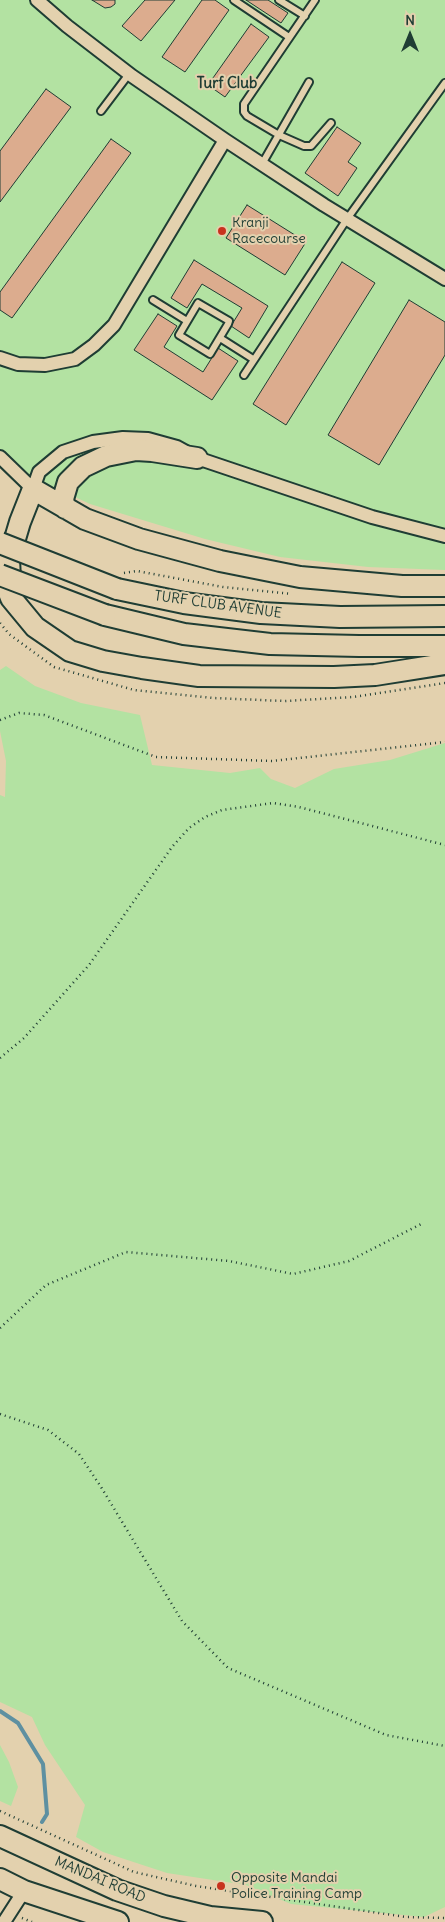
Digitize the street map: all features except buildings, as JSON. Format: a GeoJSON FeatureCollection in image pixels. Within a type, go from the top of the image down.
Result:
{"type":"FeatureCollection","features":[{"type":"Feature","properties":{"kind":"main road"},"geometry":{"type":"LineString","coordinates":[[65,508],[63,499],[68,482],[82,467],[106,456],[136,450],[197,458]]}},
{"type":"Feature","properties":{"kind":"main road"},"geometry":{"type":"LineString","coordinates":[[11,598],[9,560],[32,489],[85,519],[139,538],[220,561],[300,577],[402,586],[445,586]]}},
{"type":"Feature","properties":{"kind":"main road","name":"TURF CLUB AVENUE"},"geometry":{"type":"LineString","coordinates":[[0,543],[117,589],[184,603],[261,613],[340,617],[445,616]]}},
{"type":"Feature","properties":{"kind":"main road"},"geometry":{"type":"LineString","coordinates":[[0,570],[11,598],[35,627],[70,651],[103,660],[199,676],[375,675],[445,664]]}},
{"type":"Feature","properties":{"kind":"main road"},"geometry":{"type":"LineString","coordinates":[[0,575],[105,615],[184,634],[270,644],[445,646]]}},
{"type":"Feature","properties":{"kind":"main road","name":"MANDAI ROAD"},"geometry":{"type":"LineString","coordinates":[[0,1836],[117,1890],[210,1917],[262,1922]]}},
{"type":"Feature","properties":{"kind":"main road"},"geometry":{"type":"LineString","coordinates":[[0,1879],[24,1891],[118,1922]]}},
{"type":"Feature","properties":{"kind":"street"},"geometry":{"type":"LineString","coordinates":[[37,0],[129,74],[262,164],[445,279]]}},
{"type":"Feature","properties":{"kind":"street"},"geometry":{"type":"LineString","coordinates":[[0,358],[18,364],[45,365],[75,359],[94,345],[114,325],[226,140]]}},
{"type":"Feature","properties":{"kind":"street"},"geometry":{"type":"LineString","coordinates":[[0,457],[32,489],[39,472],[63,452],[93,442],[123,438],[148,439],[177,447],[197,458],[372,517],[445,536]]}},
{"type":"Feature","properties":{"kind":"street"},"geometry":{"type":"LineString","coordinates":[[4,1922],[24,1891]]}},
{"type":"Feature","properties":{"kind":"lane"},"geometry":{"type":"LineString","coordinates":[[234,0],[289,37]]}},
{"type":"Feature","properties":{"kind":"lane"},"geometry":{"type":"LineString","coordinates":[[279,0],[304,16]]}},
{"type":"Feature","properties":{"kind":"lane"},"geometry":{"type":"LineString","coordinates":[[315,0],[243,108],[246,116],[279,135],[304,146],[311,146],[330,123]]}},
{"type":"Feature","properties":{"kind":"lane"},"geometry":{"type":"LineString","coordinates":[[101,111],[129,74]]}},
{"type":"Feature","properties":{"kind":"lane"},"geometry":{"type":"LineString","coordinates":[[262,164],[310,82]]}},
{"type":"Feature","properties":{"kind":"lane"},"geometry":{"type":"LineString","coordinates":[[244,375],[347,219],[445,83]]}},
{"type":"Feature","properties":{"kind":"lane"},"geometry":{"type":"LineString","coordinates":[[153,300],[187,322]]}},
{"type":"Feature","properties":{"kind":"lane"},"geometry":{"type":"LineString","coordinates":[[198,303],[229,321],[211,353],[207,353],[180,337],[180,332],[187,322],[198,303]]}},
{"type":"Feature","properties":{"kind":"lane"},"geometry":{"type":"LineString","coordinates":[[220,338],[253,359]]}},
{"type":"Feature","properties":{"kind":"path"},"geometry":{"type":"LineString","coordinates":[[0,720],[19,713],[44,715],[156,757],[272,761],[445,742]]}},
{"type":"Feature","properties":{"kind":"path"},"geometry":{"type":"LineString","coordinates":[[0,1058],[24,1038],[89,966],[172,847],[189,828],[205,817],[222,810],[273,803],[299,807],[445,845]]}},
{"type":"Feature","properties":{"kind":"path"},"geometry":{"type":"LineString","coordinates":[[0,1328],[46,1285],[126,1252],[229,1261],[293,1274],[349,1261],[423,1223]]}},
{"type":"Feature","properties":{"kind":"path"},"geometry":{"type":"LineString","coordinates":[[0,1414],[48,1430],[79,1454],[101,1487],[182,1622],[228,1668],[386,1735],[445,1746]]}},
{"type":"Feature","properties":{"kind":"path"},"geometry":{"type":"LineString","coordinates":[[0,1811],[134,1872],[196,1886],[406,1917],[445,1918]]}},
{"type":"Feature","properties":{"kind":"green space","name":"Kranji Racecourse"},"geometry":{"type":"Polygon","coordinates":[[[0,0],[445,0],[445,570],[368,567],[280,557],[205,539],[90,504],[0,462],[0,0]]]}},
{"type":"Feature","properties":{"kind":"green space"},"geometry":{"type":"Polygon","coordinates":[[[6,666],[35,686],[81,703],[140,715],[152,765],[230,773],[260,768],[271,779],[295,788],[334,769],[390,760],[445,743],[445,1907],[424,1917],[291,1904],[246,1885],[167,1873],[103,1852],[76,1837],[85,1805],[45,1745],[32,1717],[0,1702],[0,795],[5,797],[6,761],[0,731],[0,670],[6,666]]]}},
{"type":"Feature","properties":{"kind":"green space"},"geometry":{"type":"Polygon","coordinates":[[[0,1745],[9,1762],[18,1787],[11,1806],[0,1801],[0,1745]]]}},
{"type":"Feature","properties":{"kind":"waterway"},"geometry":{"type":"LineString","coordinates":[[0,1711],[18,1723],[43,1764],[47,1814],[42,1822]]}},
{"type":"Feature","properties":{"kind":"place","name":"Kranji Racecourse"},"geometry":{"type":"Point","coordinates":[222,231]}},
{"type":"Feature","properties":{"kind":"place","name":"Opposite Mandai Police Training Camp"},"geometry":{"type":"Point","coordinates":[221,1886]}},
{"type":"Feature","properties":{"kind":"district","name":"Turf Club"},"geometry":{"type":"Point","coordinates":[227,84]}}]}
